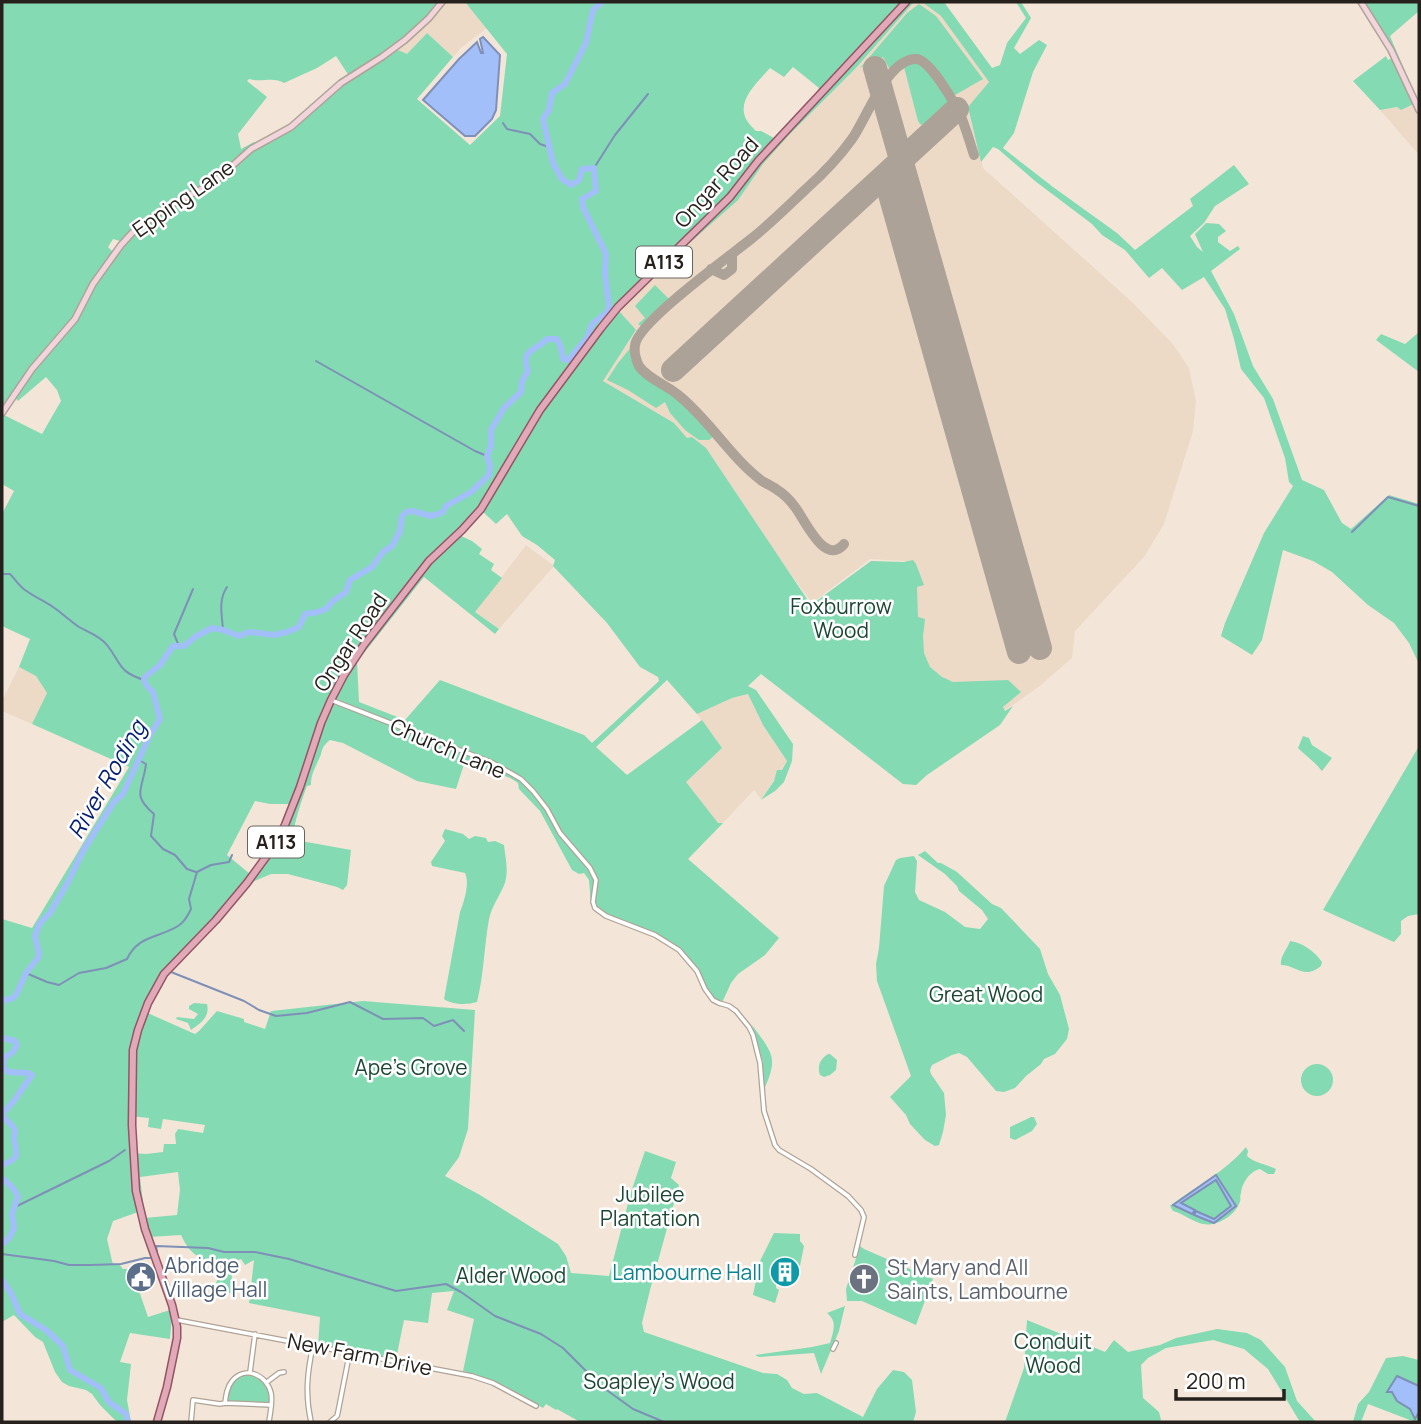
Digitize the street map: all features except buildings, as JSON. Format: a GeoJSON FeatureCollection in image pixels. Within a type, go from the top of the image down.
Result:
{"type":"FeatureCollection","features":[{"type":"Feature","properties":{"kind":"main road","name":"Ongar Road"},"geometry":{"type":"LineString","coordinates":[[157,1422],[175,1350],[177,1320],[145,1229],[136,1191],[132,1121],[133,1050],[148,1003],[164,974],[216,920],[274,846],[296,798],[321,723],[344,675],[383,619],[429,561],[463,530],[481,509],[540,410],[618,307],[730,197],[758,161],[906,2]]}},
{"type":"Feature","properties":{"kind":"street","name":"Epping Lane"},"geometry":{"type":"LineString","coordinates":[[2,413],[32,369],[75,319],[93,284],[132,233],[165,208],[213,183],[251,149],[291,127],[341,83],[405,40],[442,2]]}},
{"type":"Feature","properties":{"kind":"street"},"geometry":{"type":"LineString","coordinates":[[1361,2],[1391,50],[1419,110]]}},
{"type":"Feature","properties":{"kind":"street","name":"Church Lane"},"geometry":{"type":"LineString","coordinates":[[331,700],[493,763],[534,791],[560,833],[590,868],[596,880],[593,902],[595,908],[606,916],[655,935],[679,950],[697,971],[713,1000],[736,1011],[749,1027],[760,1063],[764,1111],[775,1145],[848,1196],[861,1210],[864,1217],[855,1255]]}},
{"type":"Feature","properties":{"kind":"street","name":"New Farm Drive"},"geometry":{"type":"LineString","coordinates":[[177,1320],[472,1376],[493,1383],[536,1406]]}},
{"type":"Feature","properties":{"kind":"street"},"geometry":{"type":"LineString","coordinates":[[250,1372],[255,1334]]}},
{"type":"Feature","properties":{"kind":"street"},"geometry":{"type":"LineString","coordinates":[[833,1349],[836,1343]]}},
{"type":"Feature","properties":{"kind":"street"},"geometry":{"type":"LineString","coordinates":[[311,1422],[306,1398],[313,1346]]}},
{"type":"Feature","properties":{"kind":"street"},"geometry":{"type":"LineString","coordinates":[[330,1422],[338,1412],[348,1362]]}},
{"type":"Feature","properties":{"kind":"street"},"geometry":{"type":"LineString","coordinates":[[225,1403],[228,1388],[237,1376],[250,1372],[258,1375],[267,1382],[271,1392],[269,1422]]}},
{"type":"Feature","properties":{"kind":"street"},"geometry":{"type":"LineString","coordinates":[[267,1382],[284,1372]]}},
{"type":"Feature","properties":{"kind":"street"},"geometry":{"type":"LineString","coordinates":[[191,1422],[193,1400],[219,1404],[271,1405]]}},
{"type":"Feature","properties":{"kind":"shaded area"},"geometry":{"type":"Polygon","coordinates":[[[446,2],[465,2],[487,28],[453,57],[427,33],[407,55],[398,50],[437,12],[446,2]]]}},
{"type":"Feature","properties":{"kind":"shaded area"},"geometry":{"type":"Polygon","coordinates":[[[914,2],[922,2],[941,16],[989,82],[968,108],[983,168],[1131,301],[1173,344],[1189,368],[1196,401],[1193,431],[1164,524],[1144,557],[1075,631],[1072,658],[1016,703],[932,757],[922,724],[905,561],[870,559],[812,603],[711,466],[674,423],[603,381],[636,331],[619,312],[855,69],[914,2]]]}},
{"type":"Feature","properties":{"kind":"shaded area"},"geometry":{"type":"Polygon","coordinates":[[[1414,105],[1419,115],[1419,155],[1380,110],[1398,107],[1401,110],[1414,105]]]}},
{"type":"Feature","properties":{"kind":"shaded area"},"geometry":{"type":"Polygon","coordinates":[[[526,545],[554,566],[499,629],[475,612],[526,545]]]}},
{"type":"Feature","properties":{"kind":"shaded area"},"geometry":{"type":"Polygon","coordinates":[[[19,667],[36,676],[47,693],[32,724],[2,711],[2,701],[19,667]]]}},
{"type":"Feature","properties":{"kind":"shaded area"},"geometry":{"type":"Polygon","coordinates":[[[748,694],[763,725],[787,761],[761,799],[754,790],[723,823],[718,824],[685,782],[722,748],[697,714],[732,698],[748,694]]]}},
{"type":"Feature","properties":{"kind":"green space"},"geometry":{"type":"Polygon","coordinates":[[[2,2],[439,2],[420,24],[398,43],[349,76],[336,56],[284,83],[249,79],[247,81],[267,97],[238,134],[241,149],[254,142],[256,144],[211,182],[165,206],[138,224],[120,241],[113,239],[108,247],[113,252],[75,314],[31,367],[2,410],[2,2]]]}},
{"type":"Feature","properties":{"kind":"green space"},"geometry":{"type":"Polygon","coordinates":[[[465,2],[914,2],[855,69],[763,164],[738,200],[619,311],[636,330],[603,381],[674,423],[687,438],[692,437],[706,448],[811,605],[871,561],[913,560],[924,585],[917,587],[918,617],[925,619],[924,653],[930,667],[953,682],[1008,680],[1021,692],[1003,707],[1005,711],[1013,706],[1000,725],[916,785],[903,784],[761,674],[748,686],[756,690],[793,744],[792,761],[784,782],[761,800],[774,781],[777,770],[782,770],[787,761],[763,725],[748,694],[732,698],[697,714],[667,680],[596,747],[627,775],[702,720],[722,748],[686,782],[718,823],[723,823],[688,859],[779,938],[765,955],[738,974],[720,1007],[706,994],[695,971],[678,951],[646,933],[597,913],[591,905],[589,880],[584,873],[579,874],[572,870],[540,811],[519,789],[518,783],[465,761],[456,789],[417,781],[343,743],[330,740],[323,748],[311,785],[307,786],[294,834],[295,838],[301,841],[351,850],[347,885],[343,890],[288,874],[271,874],[250,883],[277,843],[299,781],[290,804],[255,801],[227,855],[250,874],[227,905],[165,969],[143,1011],[195,1034],[217,1011],[265,1029],[271,1011],[363,1001],[475,1010],[468,1129],[459,1157],[445,1176],[558,1244],[566,1256],[571,1273],[609,1276],[631,1192],[645,1151],[676,1162],[671,1178],[679,1185],[642,1323],[644,1332],[763,1373],[777,1374],[787,1380],[792,1388],[804,1394],[817,1393],[863,1417],[877,1389],[893,1370],[904,1372],[912,1380],[916,1412],[913,1422],[580,1422],[546,1404],[543,1408],[494,1382],[463,1371],[474,1319],[447,1310],[454,1291],[432,1293],[428,1323],[404,1320],[396,1359],[318,1346],[320,1317],[249,1303],[254,1260],[245,1265],[241,1259],[236,1261],[238,1269],[232,1273],[231,1294],[216,1283],[224,1268],[221,1263],[196,1255],[181,1235],[149,1237],[144,1218],[177,1215],[180,1190],[178,1172],[140,1177],[144,1211],[113,1221],[107,1239],[113,1265],[119,1264],[123,1269],[128,1269],[133,1285],[137,1285],[148,1317],[170,1310],[172,1315],[170,1339],[130,1333],[120,1362],[131,1364],[127,1400],[131,1422],[117,1422],[92,1394],[62,1382],[43,1342],[14,1315],[2,1322],[2,919],[32,928],[129,767],[32,724],[47,693],[36,676],[19,667],[30,639],[2,626],[2,514],[14,491],[2,484],[2,418],[4,415],[42,434],[61,401],[57,390],[46,377],[18,401],[15,397],[32,371],[79,316],[94,285],[130,238],[158,214],[214,184],[246,156],[278,136],[342,85],[398,50],[407,54],[427,33],[453,57],[417,99],[470,145],[500,116],[507,54],[465,2]],[[793,67],[784,77],[770,68],[747,97],[744,103],[745,117],[756,131],[774,138],[816,95],[819,88],[793,67]],[[482,511],[447,541],[427,565],[459,535],[482,549],[479,554],[494,564],[491,570],[502,578],[475,612],[499,629],[495,634],[424,577],[357,662],[359,702],[405,720],[440,680],[584,735],[592,743],[659,681],[658,677],[640,667],[607,623],[553,566],[555,560],[522,536],[507,514],[496,524],[482,511]],[[130,1116],[131,1153],[163,1152],[164,1144],[176,1144],[175,1134],[178,1129],[203,1133],[205,1125],[163,1119],[161,1129],[148,1127],[149,1118],[130,1116]]]}},
{"type":"Feature","properties":{"kind":"green space"},"geometry":{"type":"Polygon","coordinates":[[[922,2],[944,2],[992,68],[1000,65],[1007,43],[1026,18],[1016,2],[1021,2],[1031,18],[1014,48],[1020,54],[1039,40],[1047,45],[1033,72],[1014,133],[1003,148],[1117,233],[1135,250],[1193,206],[1190,199],[1234,165],[1249,184],[1215,206],[1204,223],[1190,236],[1203,252],[1195,234],[1206,223],[1219,224],[1226,231],[1218,237],[1218,242],[1230,251],[1238,246],[1240,249],[1211,271],[1234,314],[1253,366],[1273,399],[1302,480],[1324,490],[1342,523],[1351,529],[1389,495],[1419,504],[1419,664],[1409,643],[1394,623],[1368,605],[1332,572],[1313,561],[1283,550],[1262,640],[1252,655],[1221,636],[1264,533],[1293,486],[1289,482],[1285,458],[1264,398],[1241,369],[1225,309],[1204,277],[1182,290],[1162,268],[1149,278],[1125,250],[1102,235],[1092,224],[998,149],[993,147],[981,162],[968,107],[989,82],[941,16],[922,2]]]}},
{"type":"Feature","properties":{"kind":"green space"},"geometry":{"type":"Polygon","coordinates":[[[1363,2],[1419,2],[1419,11],[1390,36],[1418,102],[1363,2]]]}},
{"type":"Feature","properties":{"kind":"green space"},"geometry":{"type":"Polygon","coordinates":[[[919,4],[936,16],[983,79],[955,95],[935,67],[920,57],[911,56],[890,70],[883,57],[860,68],[907,13],[919,4]]]}},
{"type":"Feature","properties":{"kind":"green space"},"geometry":{"type":"Polygon","coordinates":[[[1386,56],[1388,60],[1393,58],[1414,104],[1401,110],[1397,107],[1380,110],[1353,81],[1386,56]]]}},
{"type":"Feature","properties":{"kind":"green space"},"geometry":{"type":"Polygon","coordinates":[[[916,61],[928,68],[949,101],[923,125],[918,121],[904,67],[916,61]]]}},
{"type":"Feature","properties":{"kind":"green space"},"geometry":{"type":"Polygon","coordinates":[[[655,285],[669,299],[641,326],[638,324],[645,318],[635,306],[655,285]]]}},
{"type":"Feature","properties":{"kind":"green space"},"geometry":{"type":"Polygon","coordinates":[[[1419,332],[1419,372],[1376,340],[1381,334],[1405,344],[1419,332]]]}},
{"type":"Feature","properties":{"kind":"green space"},"geometry":{"type":"Polygon","coordinates":[[[632,346],[632,358],[636,367],[683,402],[715,435],[709,440],[699,440],[685,430],[670,413],[665,402],[656,408],[607,380],[632,346]]]}},
{"type":"Feature","properties":{"kind":"green space"},"geometry":{"type":"Polygon","coordinates":[[[1303,736],[1332,758],[1322,771],[1298,748],[1303,736]]]}},
{"type":"Feature","properties":{"kind":"green space"},"geometry":{"type":"Polygon","coordinates":[[[1419,746],[1419,914],[1408,916],[1401,921],[1401,934],[1394,942],[1323,910],[1419,746]]]}},
{"type":"Feature","properties":{"kind":"green space"},"geometry":{"type":"Polygon","coordinates":[[[445,829],[463,834],[469,839],[475,836],[504,845],[507,870],[505,882],[489,919],[477,1002],[469,1004],[444,999],[467,882],[465,873],[432,866],[431,862],[445,841],[442,836],[445,829]]]}},
{"type":"Feature","properties":{"kind":"green space","name":"Great Wood"},"geometry":{"type":"Polygon","coordinates":[[[925,851],[938,863],[957,872],[992,904],[1001,908],[1040,949],[1048,974],[1060,995],[1069,1029],[1067,1039],[1055,1054],[1044,1059],[1015,1088],[1004,1092],[996,1091],[967,1057],[959,1053],[932,1065],[931,1074],[944,1093],[946,1115],[939,1145],[935,1146],[925,1140],[910,1124],[906,1115],[890,1097],[911,1076],[877,981],[876,964],[884,886],[896,860],[914,856],[917,861],[915,892],[919,900],[945,912],[965,927],[980,929],[988,919],[945,874],[918,855],[925,851]]]}},
{"type":"Feature","properties":{"kind":"green space"},"geometry":{"type":"Polygon","coordinates":[[[1290,941],[1312,951],[1322,962],[1321,966],[1305,972],[1281,965],[1290,941]]]}},
{"type":"Feature","properties":{"kind":"green space"},"geometry":{"type":"Polygon","coordinates":[[[194,1003],[207,1004],[207,1013],[191,1030],[188,1023],[176,1019],[194,1019],[198,1014],[189,1009],[189,1006],[194,1003]]]}},
{"type":"Feature","properties":{"kind":"green space"},"geometry":{"type":"Polygon","coordinates":[[[752,1025],[771,1056],[771,1071],[763,1092],[763,1062],[752,1025]]]}},
{"type":"Feature","properties":{"kind":"green space"},"geometry":{"type":"Polygon","coordinates":[[[828,1054],[837,1060],[836,1070],[824,1077],[820,1075],[819,1066],[828,1054]]]}},
{"type":"Feature","properties":{"kind":"green space"},"geometry":{"type":"Polygon","coordinates":[[[1317,1064],[1328,1069],[1333,1080],[1328,1091],[1317,1096],[1306,1091],[1301,1080],[1306,1069],[1317,1064]]]}},
{"type":"Feature","properties":{"kind":"green space"},"geometry":{"type":"Polygon","coordinates":[[[1034,1117],[1037,1124],[1032,1131],[1015,1140],[1010,1138],[1010,1127],[1034,1117]]]}},
{"type":"Feature","properties":{"kind":"green space"},"geometry":{"type":"Polygon","coordinates":[[[1246,1147],[1247,1156],[1276,1169],[1274,1174],[1256,1170],[1247,1178],[1239,1204],[1229,1216],[1208,1224],[1199,1223],[1173,1211],[1170,1206],[1220,1171],[1246,1147]]]}},
{"type":"Feature","properties":{"kind":"green space"},"geometry":{"type":"Polygon","coordinates":[[[774,1233],[800,1234],[800,1241],[804,1246],[799,1271],[791,1269],[790,1265],[782,1264],[782,1279],[781,1283],[776,1285],[779,1290],[775,1303],[753,1295],[760,1261],[774,1233]]]}},
{"type":"Feature","properties":{"kind":"green space"},"geometry":{"type":"Polygon","coordinates":[[[860,1246],[933,1279],[916,1325],[862,1301],[847,1301],[846,1289],[860,1246]]]}},
{"type":"Feature","properties":{"kind":"green space"},"geometry":{"type":"Polygon","coordinates":[[[845,1306],[839,1331],[821,1374],[814,1353],[759,1357],[755,1355],[830,1343],[834,1324],[827,1313],[845,1306]]]}},
{"type":"Feature","properties":{"kind":"green space","name":"Conduit Wood"},"geometry":{"type":"Polygon","coordinates":[[[1027,1320],[1105,1352],[1114,1340],[1128,1352],[1217,1329],[1247,1333],[1261,1340],[1285,1367],[1297,1401],[1316,1422],[1300,1422],[1268,1369],[1244,1349],[1213,1340],[1166,1348],[1141,1365],[1143,1398],[1159,1412],[1159,1422],[1005,1422],[1024,1368],[1027,1320]]]}},
{"type":"Feature","properties":{"kind":"green space"},"geometry":{"type":"Polygon","coordinates":[[[1403,1356],[1419,1360],[1419,1386],[1397,1376],[1388,1392],[1392,1392],[1397,1401],[1410,1409],[1415,1418],[1419,1412],[1419,1422],[1368,1404],[1361,1422],[1353,1422],[1358,1404],[1369,1392],[1386,1358],[1403,1356]]]}},
{"type":"Feature","properties":{"kind":"green space"},"geometry":{"type":"Polygon","coordinates":[[[249,1374],[265,1385],[269,1403],[227,1401],[233,1383],[249,1374]]]}},
{"type":"Feature","properties":{"kind":"water"},"geometry":{"type":"Polygon","coordinates":[[[483,37],[500,55],[496,110],[492,119],[475,136],[465,136],[423,100],[477,42],[483,53],[480,39],[483,37]]]}},
{"type":"Feature","properties":{"kind":"water"},"geometry":{"type":"Polygon","coordinates":[[[1216,1175],[1236,1206],[1214,1223],[1194,1215],[1196,1211],[1214,1219],[1231,1206],[1216,1180],[1181,1203],[1195,1210],[1192,1214],[1173,1205],[1216,1175]]]}},
{"type":"Feature","properties":{"kind":"water"},"geometry":{"type":"Polygon","coordinates":[[[1397,1376],[1419,1386],[1419,1412],[1415,1419],[1410,1409],[1397,1401],[1392,1392],[1387,1392],[1397,1376]]]}},
{"type":"Feature","properties":{"kind":"waterway","name":"River Roding"},"geometry":{"type":"LineString","coordinates":[[2,1001],[16,995],[26,973],[38,958],[35,936],[40,923],[50,913],[83,851],[114,802],[123,794],[160,719],[153,692],[147,686],[145,677],[160,665],[173,646],[184,646],[212,628],[239,636],[249,632],[274,635],[299,627],[305,614],[326,609],[346,592],[350,580],[372,567],[383,552],[392,546],[400,531],[402,516],[406,512],[431,516],[443,512],[446,506],[471,492],[489,475],[487,456],[491,446],[491,430],[504,408],[521,392],[522,381],[528,371],[526,358],[530,351],[547,339],[557,339],[563,359],[568,360],[587,338],[592,324],[607,312],[609,306],[605,274],[606,254],[583,207],[582,199],[596,191],[594,168],[582,169],[579,180],[571,185],[562,179],[553,163],[543,119],[549,110],[552,93],[565,84],[586,43],[593,10],[602,2]]}},
{"type":"Feature","properties":{"kind":"waterway"},"geometry":{"type":"LineString","coordinates":[[594,168],[615,135],[648,94]]}},
{"type":"Feature","properties":{"kind":"waterway"},"geometry":{"type":"LineString","coordinates":[[503,123],[507,129],[530,134],[540,144],[549,147]]}},
{"type":"Feature","properties":{"kind":"waterway"},"geometry":{"type":"LineString","coordinates":[[316,361],[487,456]]}},
{"type":"Feature","properties":{"kind":"waterway"},"geometry":{"type":"LineString","coordinates":[[1352,532],[1388,497],[1419,506]]}},
{"type":"Feature","properties":{"kind":"waterway"},"geometry":{"type":"LineString","coordinates":[[2,574],[10,574],[25,590],[101,639],[124,670],[144,680]]}},
{"type":"Feature","properties":{"kind":"waterway"},"geometry":{"type":"LineString","coordinates":[[223,630],[222,602],[227,587]]}},
{"type":"Feature","properties":{"kind":"waterway"},"geometry":{"type":"LineString","coordinates":[[179,646],[174,634],[193,589]]}},
{"type":"Feature","properties":{"kind":"waterway"},"geometry":{"type":"LineString","coordinates":[[139,760],[146,764],[141,796],[154,814],[151,836],[163,849],[175,855],[187,869],[196,872]]}},
{"type":"Feature","properties":{"kind":"waterway"},"geometry":{"type":"LineString","coordinates":[[26,973],[59,985],[79,973],[106,968],[127,959],[143,941],[183,923],[191,909],[189,899],[197,872],[211,865],[229,862],[232,855]]}},
{"type":"Feature","properties":{"kind":"waterway"},"geometry":{"type":"LineString","coordinates":[[171,972],[276,1016],[307,1013],[350,1002],[383,1019],[423,1018],[434,1026],[453,1020],[464,1031]]}},
{"type":"Feature","properties":{"kind":"waterway","name":"River Roding"},"geometry":{"type":"LineString","coordinates":[[2,1038],[15,1041],[17,1045],[13,1052],[4,1058],[3,1067],[8,1072],[32,1075],[2,1114],[15,1131],[16,1152],[13,1160],[2,1165]]}},
{"type":"Feature","properties":{"kind":"waterway"},"geometry":{"type":"LineString","coordinates":[[13,1208],[109,1161],[125,1150]]}},
{"type":"Feature","properties":{"kind":"waterway","name":"River Roding"},"geometry":{"type":"LineString","coordinates":[[2,1178],[18,1196],[12,1214],[14,1228],[2,1244]]}},
{"type":"Feature","properties":{"kind":"waterway"},"geometry":{"type":"LineString","coordinates":[[157,1252],[156,1246],[255,1252],[289,1259],[396,1291],[446,1284],[495,1316],[541,1334],[563,1348],[601,1386],[633,1409],[664,1422]]}},
{"type":"Feature","properties":{"kind":"waterway"},"geometry":{"type":"LineString","coordinates":[[2,1254],[69,1265],[121,1264],[150,1258]]}},
{"type":"Feature","properties":{"kind":"waterway","name":"River Roding"},"geometry":{"type":"LineString","coordinates":[[2,1280],[20,1314],[46,1330],[63,1346],[70,1370],[101,1388],[109,1402],[126,1414],[128,1422]]}},
{"type":"Feature","properties":{"kind":"taxiway"},"geometry":{"type":"LineString","coordinates":[[844,544],[837,550],[823,546],[787,497],[750,471],[689,404],[642,370],[636,358],[635,345],[651,321],[667,306],[758,233],[825,171],[852,139],[887,79],[906,62],[916,59],[921,61],[940,80],[960,115],[974,155]]}},
{"type":"Feature","properties":{"kind":"taxiway"},"geometry":{"type":"LineString","coordinates":[[711,269],[724,275],[732,269],[732,254]]}},
{"type":"Feature","properties":{"kind":"runway"},"geometry":{"type":"LineString","coordinates":[[875,68],[1040,648]]}},
{"type":"Feature","properties":{"kind":"runway"},"geometry":{"type":"LineString","coordinates":[[673,370],[957,109]]}},
{"type":"Feature","properties":{"kind":"runway"},"geometry":{"type":"LineString","coordinates":[[886,180],[1019,652]]}},
{"type":"Feature","properties":{"kind":"place","name":"Lambourne Hall"},"geometry":{"type":"Point","coordinates":[785,1272]}},
{"type":"Feature","properties":{"kind":"place","name":"Abridge Village Hall"},"geometry":{"type":"Point","coordinates":[141,1277]}},
{"type":"Feature","properties":{"kind":"place","name":"St Mary and All Saints, Lambourne"},"geometry":{"type":"Point","coordinates":[864,1279]}},
{"type":"Feature","properties":{"kind":"park label","name":"Foxburrow Wood"},"geometry":{"type":"Point","coordinates":[841,618]}},
{"type":"Feature","properties":{"kind":"park label","name":"Ape's Grove"},"geometry":{"type":"Point","coordinates":[411,1067]}},
{"type":"Feature","properties":{"kind":"park label","name":"Jubilee Plantation"},"geometry":{"type":"Point","coordinates":[650,1206]}},
{"type":"Feature","properties":{"kind":"park label","name":"Alder Wood"},"geometry":{"type":"Point","coordinates":[511,1275]}},
{"type":"Feature","properties":{"kind":"park label","name":"Soapley's Wood"},"geometry":{"type":"Point","coordinates":[659,1381]}}]}
